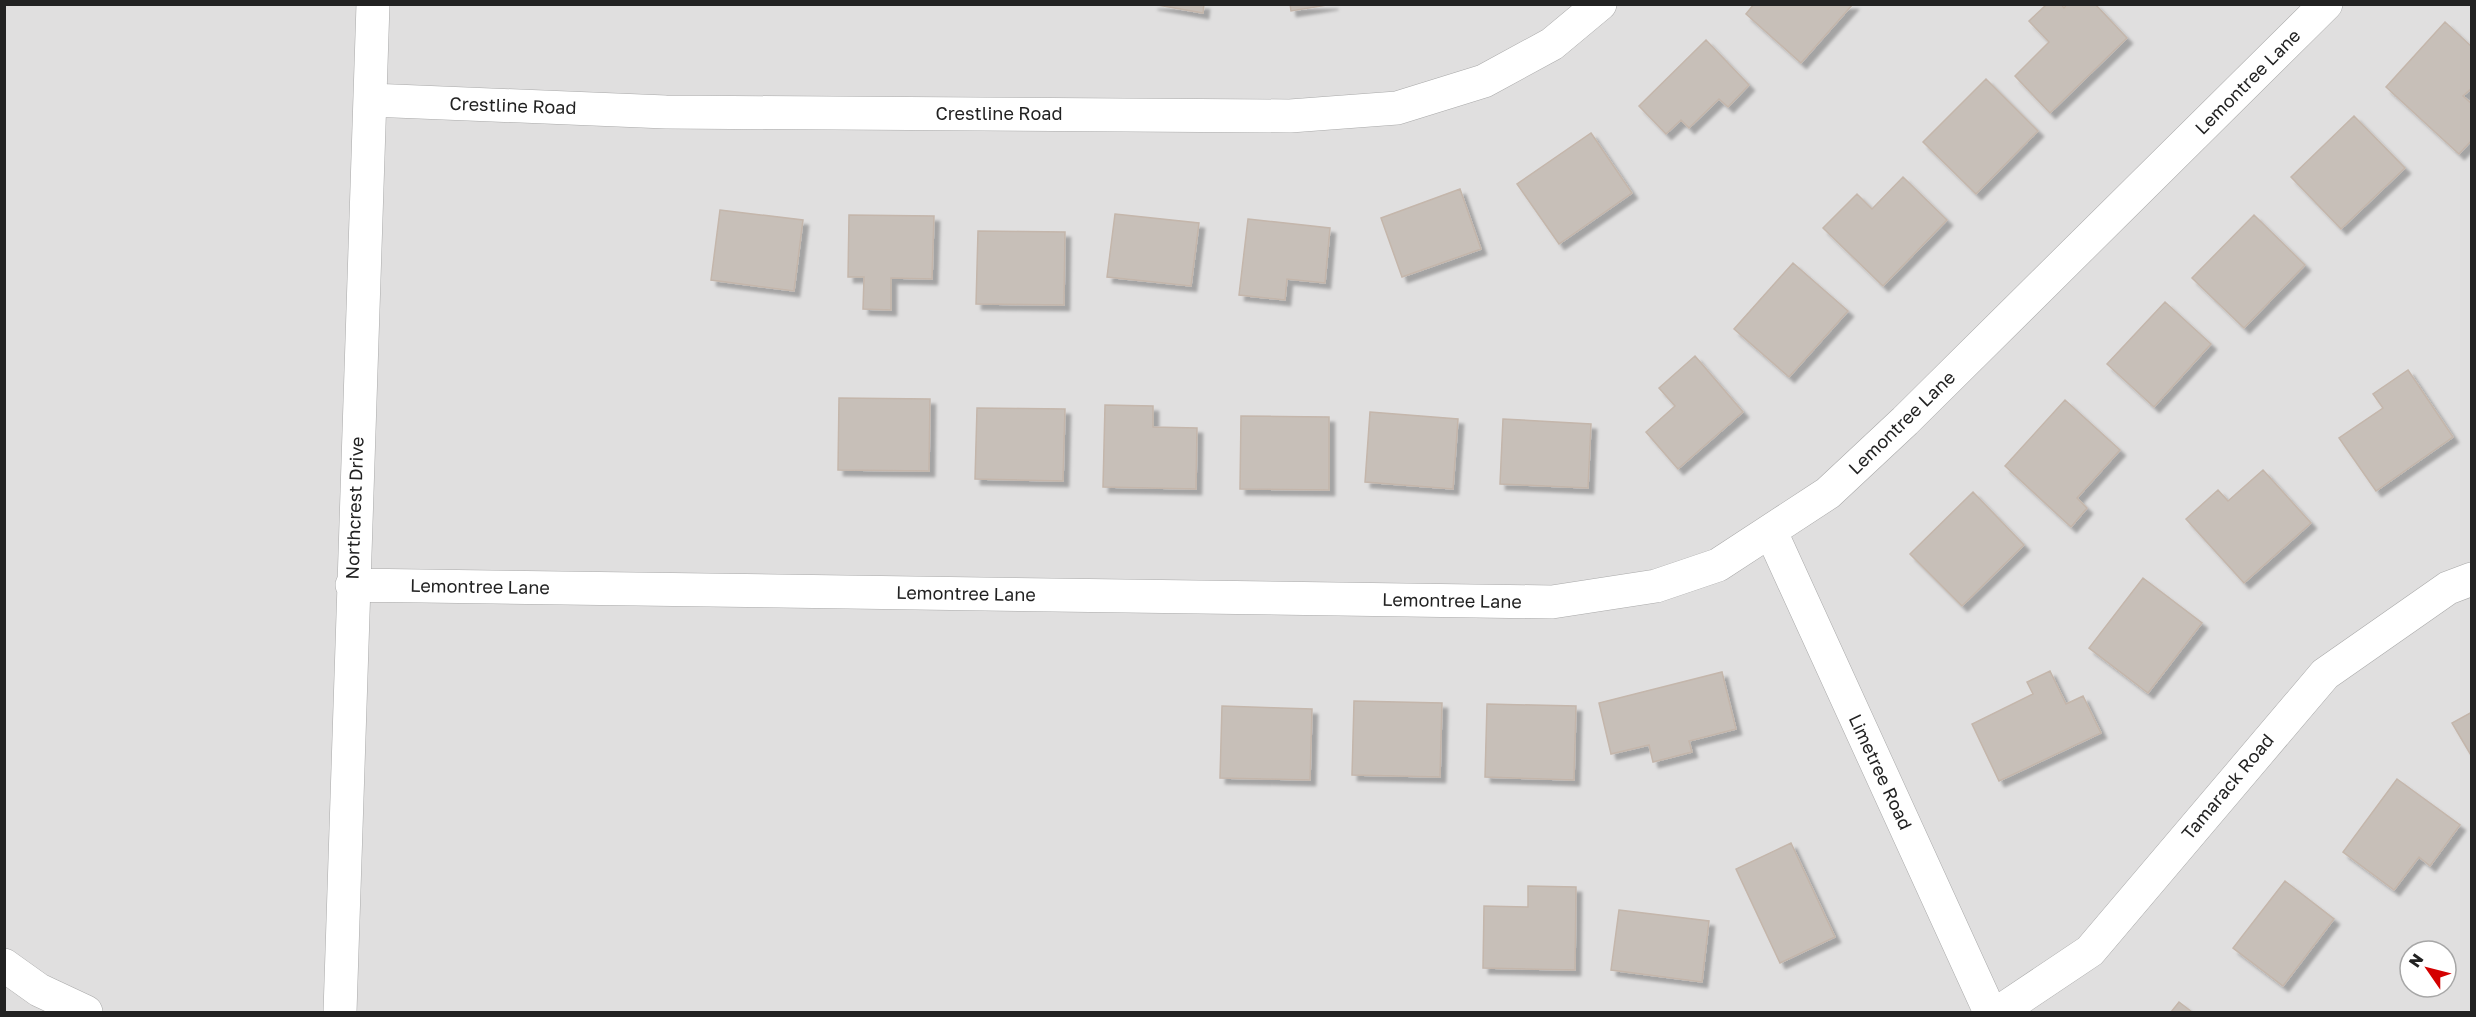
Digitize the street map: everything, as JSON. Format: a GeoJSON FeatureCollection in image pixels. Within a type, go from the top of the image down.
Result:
{"type":"FeatureCollection","features":[{"type":"Feature","properties":{"kind":"street","name":"Northcrest Drive"},"geometry":{"type":"LineString","coordinates":[[340,1012],[352,585],[373,4]]}},
{"type":"Feature","properties":{"kind":"street","name":"Crestline Road"},"geometry":{"type":"LineString","coordinates":[[370,100],[666,112],[1278,116],[1396,108],[1484,81],[1552,44],[1600,4]]}},
{"type":"Feature","properties":{"kind":"street","name":"Lemontree Lane"},"geometry":{"type":"LineString","coordinates":[[352,585],[1552,602],[1656,586],[1718,565],[1828,493],[1905,421],[2326,4]]}},
{"type":"Feature","properties":{"kind":"street","name":"Limetree Road"},"geometry":{"type":"LineString","coordinates":[[1771,532],[1990,1012]]}},
{"type":"Feature","properties":{"kind":"street","name":"Tamarack Road"},"geometry":{"type":"LineString","coordinates":[[1999,1012],[2090,951],[2325,674],[2448,588],[2472,579]]}},
{"type":"Feature","properties":{"kind":"street"},"geometry":{"type":"LineString","coordinates":[[4,965],[39,990],[77,1010]]}},
{"type":"Feature","properties":{"kind":"shaded area"},"geometry":{"type":"Polygon","coordinates":[[[5,5],[2471,5],[2471,1012],[5,1012],[5,5]]]}},
{"type":"Feature","properties":{"kind":"building"},"geometry":{"type":"Polygon","coordinates":[[[1152,4],[1204,4],[1203,13],[1152,4]]]}},
{"type":"Feature","properties":{"kind":"building"},"geometry":{"type":"Polygon","coordinates":[[[1290,4],[1333,4],[1291,11],[1290,4]]]}},
{"type":"Feature","properties":{"kind":"building"},"geometry":{"type":"Polygon","coordinates":[[[1754,4],[1853,4],[1801,63],[1746,14],[1754,4]]]}},
{"type":"Feature","properties":{"kind":"building"},"geometry":{"type":"Polygon","coordinates":[[[2047,4],[2061,4],[2064,8],[2067,4],[2095,4],[2127,38],[2050,113],[2015,76],[2049,42],[2029,21],[2047,4]]]}},
{"type":"Feature","properties":{"kind":"building"},"geometry":{"type":"Polygon","coordinates":[[[2445,22],[2472,47],[2472,88],[2463,96],[2472,104],[2472,140],[2459,154],[2386,87],[2445,22]]]}},
{"type":"Feature","properties":{"kind":"building"},"geometry":{"type":"Polygon","coordinates":[[[1706,40],[1749,85],[1728,107],[1719,99],[1689,128],[1681,120],[1666,134],[1639,106],[1706,40]]]}},
{"type":"Feature","properties":{"kind":"building"},"geometry":{"type":"Polygon","coordinates":[[[1986,79],[2038,131],[1976,194],[1923,142],[1986,79]]]}},
{"type":"Feature","properties":{"kind":"building"},"geometry":{"type":"Polygon","coordinates":[[[2354,116],[2405,168],[2341,229],[2291,177],[2354,116]]]}},
{"type":"Feature","properties":{"kind":"building"},"geometry":{"type":"Polygon","coordinates":[[[1591,133],[1632,193],[1559,244],[1517,184],[1591,133]]]}},
{"type":"Feature","properties":{"kind":"building"},"geometry":{"type":"Polygon","coordinates":[[[1903,177],[1947,220],[1883,286],[1823,228],[1857,194],[1872,209],[1903,177]]]}},
{"type":"Feature","properties":{"kind":"building"},"geometry":{"type":"Polygon","coordinates":[[[1460,189],[1481,249],[1402,277],[1381,218],[1460,189]]]}},
{"type":"Feature","properties":{"kind":"building"},"geometry":{"type":"Polygon","coordinates":[[[720,210],[803,220],[794,291],[711,280],[720,210]]]}},
{"type":"Feature","properties":{"kind":"building"},"geometry":{"type":"Polygon","coordinates":[[[1115,214],[1199,223],[1191,286],[1107,277],[1115,214]]]}},
{"type":"Feature","properties":{"kind":"building"},"geometry":{"type":"Polygon","coordinates":[[[849,215],[934,216],[932,279],[891,278],[891,310],[863,309],[864,277],[848,277],[849,215]]]}},
{"type":"Feature","properties":{"kind":"building"},"geometry":{"type":"Polygon","coordinates":[[[2254,215],[2305,265],[2244,328],[2192,278],[2254,215]]]}},
{"type":"Feature","properties":{"kind":"building"},"geometry":{"type":"Polygon","coordinates":[[[1248,219],[1330,228],[1325,283],[1287,279],[1285,300],[1239,295],[1248,219]]]}},
{"type":"Feature","properties":{"kind":"building"},"geometry":{"type":"Polygon","coordinates":[[[978,231],[1065,232],[1064,305],[976,304],[978,231]]]}},
{"type":"Feature","properties":{"kind":"building"},"geometry":{"type":"Polygon","coordinates":[[[1793,263],[1848,311],[1789,377],[1734,329],[1793,263]]]}},
{"type":"Feature","properties":{"kind":"building"},"geometry":{"type":"Polygon","coordinates":[[[2165,302],[2211,344],[2154,407],[2107,364],[2165,302]]]}},
{"type":"Feature","properties":{"kind":"building"},"geometry":{"type":"Polygon","coordinates":[[[1695,356],[1743,412],[1678,469],[1646,432],[1675,406],[1659,388],[1695,356]]]}},
{"type":"Feature","properties":{"kind":"building"},"geometry":{"type":"Polygon","coordinates":[[[2408,370],[2453,437],[2376,491],[2339,438],[2383,408],[2373,394],[2408,370]]]}},
{"type":"Feature","properties":{"kind":"building"},"geometry":{"type":"Polygon","coordinates":[[[839,398],[930,399],[929,471],[838,470],[839,398]]]}},
{"type":"Feature","properties":{"kind":"building"},"geometry":{"type":"Polygon","coordinates":[[[2065,400],[2120,450],[2077,498],[2087,508],[2071,527],[2005,466],[2065,400]]]}},
{"type":"Feature","properties":{"kind":"building"},"geometry":{"type":"Polygon","coordinates":[[[1105,405],[1153,406],[1153,427],[1197,428],[1196,489],[1103,487],[1105,405]]]}},
{"type":"Feature","properties":{"kind":"building"},"geometry":{"type":"Polygon","coordinates":[[[977,408],[1065,409],[1063,481],[975,479],[977,408]]]}},
{"type":"Feature","properties":{"kind":"building"},"geometry":{"type":"Polygon","coordinates":[[[1370,412],[1458,419],[1453,489],[1365,482],[1370,412]]]}},
{"type":"Feature","properties":{"kind":"building"},"geometry":{"type":"Polygon","coordinates":[[[1241,416],[1329,417],[1329,490],[1240,489],[1241,416]]]}},
{"type":"Feature","properties":{"kind":"building"},"geometry":{"type":"Polygon","coordinates":[[[1503,419],[1591,424],[1588,488],[1500,484],[1503,419]]]}},
{"type":"Feature","properties":{"kind":"building"},"geometry":{"type":"Polygon","coordinates":[[[2263,470],[2311,523],[2244,583],[2186,519],[2218,490],[2228,501],[2263,470]]]}},
{"type":"Feature","properties":{"kind":"building"},"geometry":{"type":"Polygon","coordinates":[[[1973,492],[2024,545],[1962,606],[1910,554],[1973,492]]]}},
{"type":"Feature","properties":{"kind":"building"},"geometry":{"type":"Polygon","coordinates":[[[2143,578],[2202,623],[2148,693],[2089,648],[2143,578]]]}},
{"type":"Feature","properties":{"kind":"building"},"geometry":{"type":"Polygon","coordinates":[[[2050,671],[2066,704],[2083,696],[2101,733],[1999,781],[1972,724],[2033,694],[2027,682],[2050,671]]]}},
{"type":"Feature","properties":{"kind":"building"},"geometry":{"type":"Polygon","coordinates":[[[1722,672],[1736,729],[1689,741],[1692,752],[1653,762],[1649,745],[1611,754],[1599,703],[1722,672]]]}},
{"type":"Feature","properties":{"kind":"building"},"geometry":{"type":"Polygon","coordinates":[[[1354,701],[1442,703],[1440,777],[1352,775],[1354,701]]]}},
{"type":"Feature","properties":{"kind":"building"},"geometry":{"type":"Polygon","coordinates":[[[1487,704],[1576,706],[1574,780],[1485,777],[1487,704]]]}},
{"type":"Feature","properties":{"kind":"building"},"geometry":{"type":"Polygon","coordinates":[[[1222,706],[1312,709],[1310,780],[1220,778],[1222,706]]]}},
{"type":"Feature","properties":{"kind":"building"},"geometry":{"type":"Polygon","coordinates":[[[2472,712],[2472,757],[2452,723],[2472,712]]]}},
{"type":"Feature","properties":{"kind":"building"},"geometry":{"type":"Polygon","coordinates":[[[2397,779],[2460,825],[2430,866],[2419,857],[2394,890],[2343,852],[2397,779]]]}},
{"type":"Feature","properties":{"kind":"building"},"geometry":{"type":"Polygon","coordinates":[[[1791,843],[1835,937],[1780,963],[1736,869],[1791,843]]]}},
{"type":"Feature","properties":{"kind":"building"},"geometry":{"type":"Polygon","coordinates":[[[2285,881],[2334,919],[2283,986],[2233,948],[2285,881]]]}},
{"type":"Feature","properties":{"kind":"building"},"geometry":{"type":"Polygon","coordinates":[[[1528,886],[1576,887],[1575,970],[1483,968],[1484,906],[1528,907],[1528,886]]]}},
{"type":"Feature","properties":{"kind":"building"},"geometry":{"type":"Polygon","coordinates":[[[1619,910],[1709,921],[1702,982],[1611,970],[1619,910]]]}},
{"type":"Feature","properties":{"kind":"building"},"geometry":{"type":"Polygon","coordinates":[[[2179,1002],[2192,1012],[2171,1012],[2179,1002]]]}}]}
